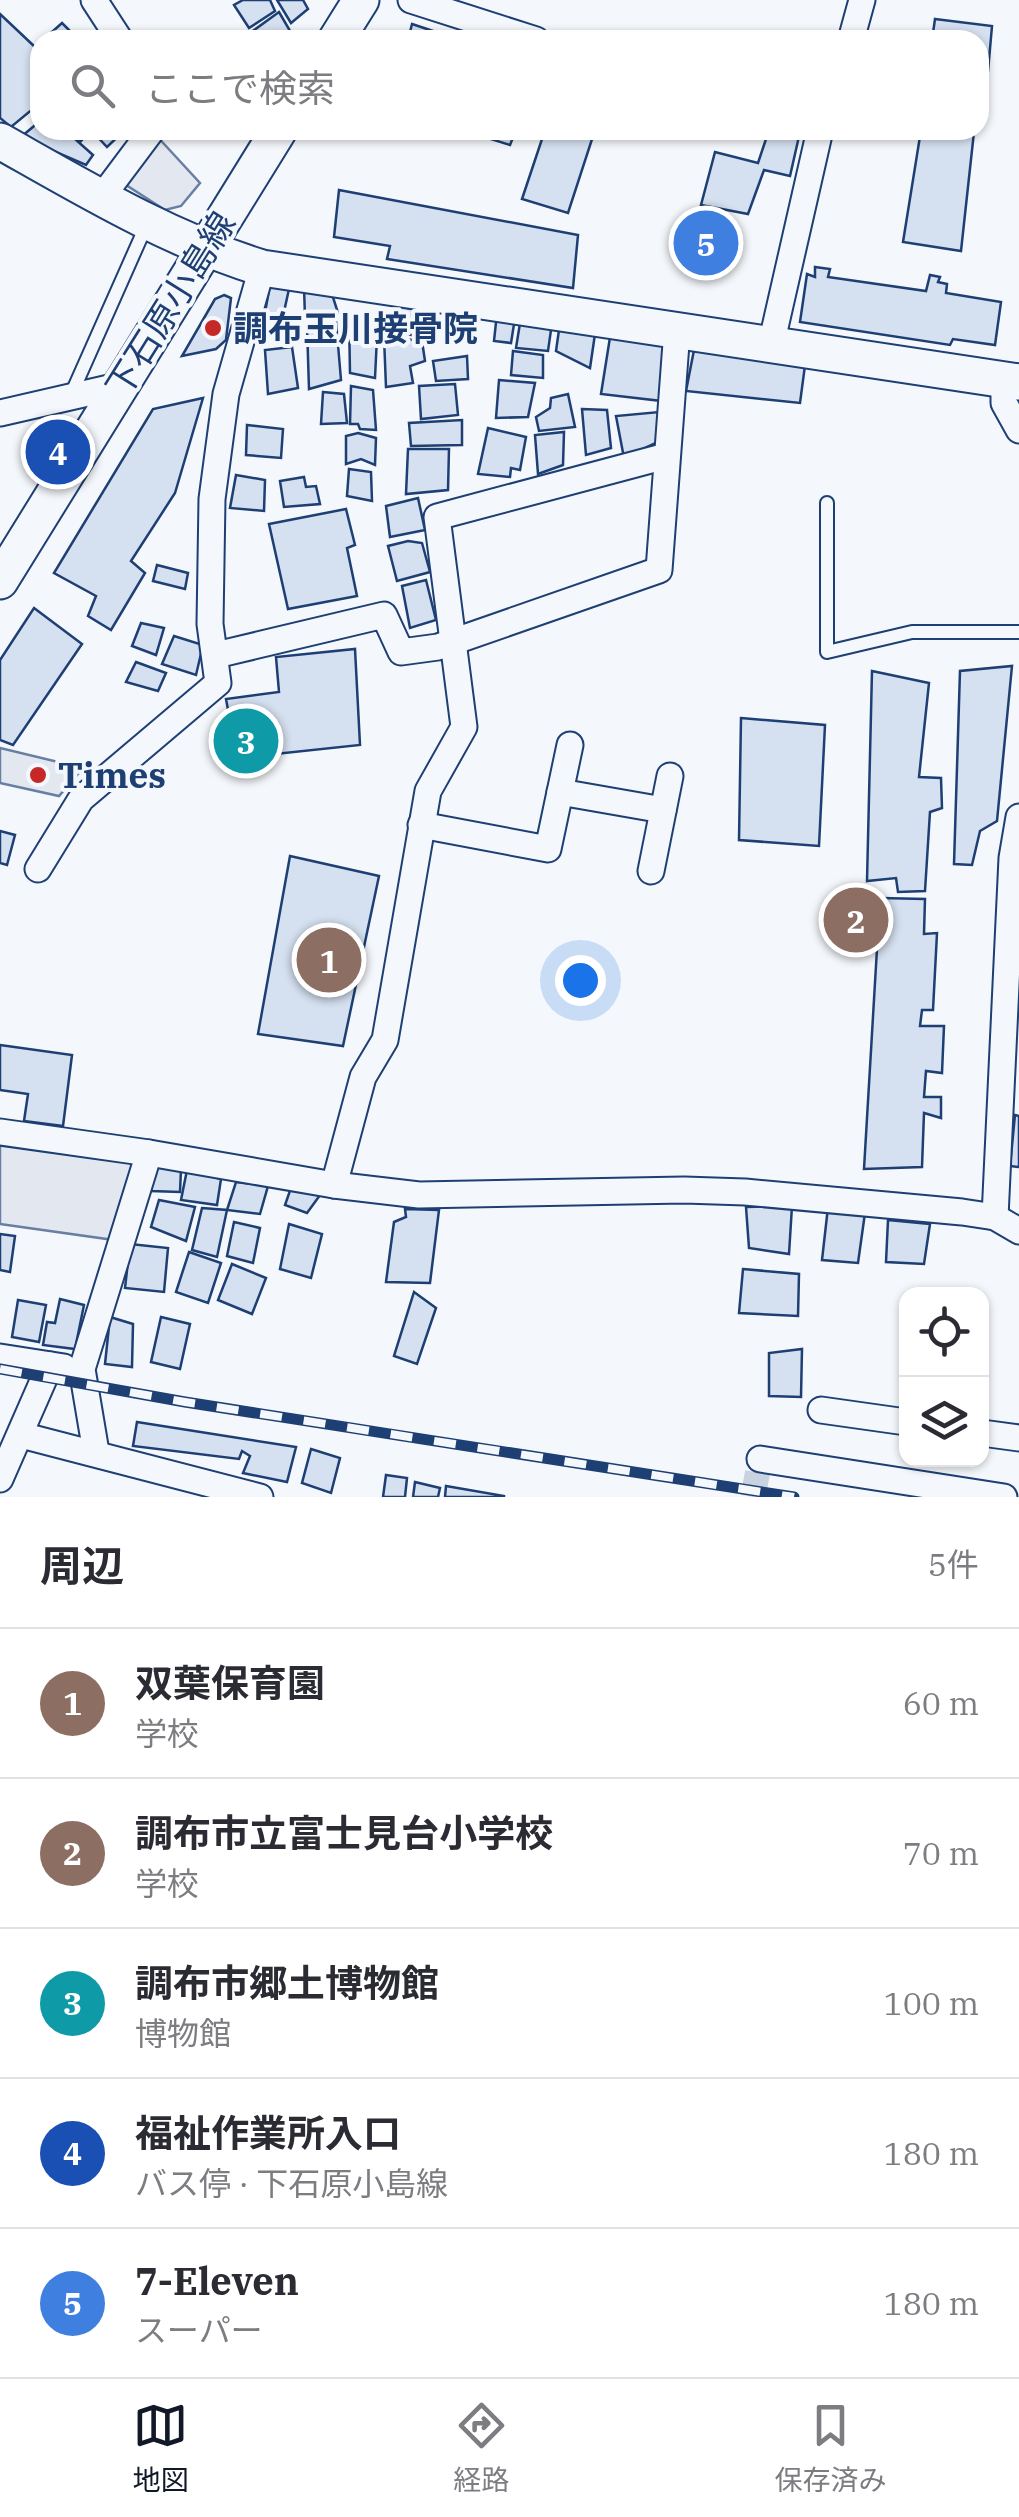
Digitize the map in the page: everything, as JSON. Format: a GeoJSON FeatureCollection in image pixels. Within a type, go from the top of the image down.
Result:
{"type":"FeatureCollection","features":[{"type":"Feature","properties":{"kind":"street"},"geometry":{"type":"LineString","coordinates":[[94,0],[114,30]]}},
{"type":"Feature","properties":{"kind":"street"},"geometry":{"type":"LineString","coordinates":[[342,30],[361,0]]}},
{"type":"Feature","properties":{"kind":"street"},"geometry":{"type":"LineString","coordinates":[[411,0],[505,30]]}},
{"type":"Feature","properties":{"kind":"street"},"geometry":{"type":"LineString","coordinates":[[854,30],[862,0]]}},
{"type":"Feature","properties":{"kind":"street"},"geometry":{"type":"LineString","coordinates":[[101,198],[144,140]]}},
{"type":"Feature","properties":{"kind":"street","name":"下石原小島線"},"geometry":{"type":"LineString","coordinates":[[0,581],[273,140]]}},
{"type":"Feature","properties":{"kind":"street"},"geometry":{"type":"LineString","coordinates":[[771,345],[818,140]]}},
{"type":"Feature","properties":{"kind":"street"},"geometry":{"type":"LineString","coordinates":[[0,141],[147,224],[204,250],[262,268],[1012,381],[1004,403],[1019,430]]}},
{"type":"Feature","properties":{"kind":"street"},"geometry":{"type":"LineString","coordinates":[[38,869],[81,799],[218,684],[210,624],[212,499],[226,394],[262,268]]}},
{"type":"Feature","properties":{"kind":"street"},"geometry":{"type":"LineString","coordinates":[[216,655],[384,615],[401,652],[452,644],[659,570],[677,330]]}},
{"type":"Feature","properties":{"kind":"street"},"geometry":{"type":"LineString","coordinates":[[0,413],[118,386]]}},
{"type":"Feature","properties":{"kind":"street"},"geometry":{"type":"LineString","coordinates":[[334,1185],[363,1077],[385,1040],[428,791],[464,727],[438,517],[666,456]]}},
{"type":"Feature","properties":{"kind":"street"},"geometry":{"type":"LineString","coordinates":[[422,825],[548,849],[570,745]]}},
{"type":"Feature","properties":{"kind":"street"},"geometry":{"type":"LineString","coordinates":[[651,871],[670,776]]}},
{"type":"Feature","properties":{"kind":"street"},"geometry":{"type":"LineString","coordinates":[[560,792],[663,810]]}},
{"type":"Feature","properties":{"kind":"street"},"geometry":{"type":"LineString","coordinates":[[995,1217],[1019,817]]}},
{"type":"Feature","properties":{"kind":"street"},"geometry":{"type":"LineString","coordinates":[[0,1132],[419,1195],[745,1192],[995,1217],[1019,1231]]}},
{"type":"Feature","properties":{"kind":"street"},"geometry":{"type":"LineString","coordinates":[[96,1452],[82,1369],[149,1153]]}},
{"type":"Feature","properties":{"kind":"street"},"geometry":{"type":"LineString","coordinates":[[0,1357],[82,1369]]}},
{"type":"Feature","properties":{"kind":"street"},"geometry":{"type":"LineString","coordinates":[[0,1479],[50,1365]]}},
{"type":"Feature","properties":{"kind":"street"},"geometry":{"type":"LineString","coordinates":[[822,1410],[899,1421]]}},
{"type":"Feature","properties":{"kind":"street"},"geometry":{"type":"LineString","coordinates":[[989,1434],[1019,1438]]}},
{"type":"Feature","properties":{"kind":"street"},"geometry":{"type":"LineString","coordinates":[[22,1435],[96,1452],[211,1491],[260,1497]]}},
{"type":"Feature","properties":{"kind":"street"},"geometry":{"type":"LineString","coordinates":[[760,1459],[1004,1497]]}},
{"type":"Feature","properties":{"kind":"lane"},"geometry":{"type":"LineString","coordinates":[[70,397],[147,224]]}},
{"type":"Feature","properties":{"kind":"lane"},"geometry":{"type":"LineString","coordinates":[[827,503],[827,652],[912,632],[1019,632]]}},
{"type":"Feature","properties":{"kind":"shaded area"},"geometry":{"type":"Polygon","coordinates":[[[148,140],[160,140],[200,183],[181,206],[165,210],[123,183],[148,140]]]}},
{"type":"Feature","properties":{"kind":"shaded area","name":"Times"},"geometry":{"type":"Polygon","coordinates":[[[0,748],[83,768],[59,796],[0,783],[0,748]]]}},
{"type":"Feature","properties":{"kind":"shaded area"},"geometry":{"type":"Polygon","coordinates":[[[0,1140],[137,1163],[114,1240],[0,1224],[0,1140]]]}},
{"type":"Feature","properties":{"kind":"building"},"geometry":{"type":"Polygon","coordinates":[[[243,0],[270,0],[275,11],[249,28],[234,5],[243,0]]]}},
{"type":"Feature","properties":{"kind":"building"},"geometry":{"type":"Polygon","coordinates":[[[277,0],[303,0],[308,9],[291,23],[277,0]]]}},
{"type":"Feature","properties":{"kind":"building"},"geometry":{"type":"Polygon","coordinates":[[[279,12],[290,30],[254,30],[279,12]]]}},
{"type":"Feature","properties":{"kind":"building"},"geometry":{"type":"Polygon","coordinates":[[[0,14],[30,42],[30,111],[11,127],[0,118],[0,14]]]}},
{"type":"Feature","properties":{"kind":"building"},"geometry":{"type":"Polygon","coordinates":[[[935,19],[992,26],[989,60],[989,30],[933,30],[935,19]]]}},
{"type":"Feature","properties":{"kind":"building"},"geometry":{"type":"Polygon","coordinates":[[[30,129],[30,140],[76,140],[93,155],[86,165],[21,137],[30,129]]]}},
{"type":"Feature","properties":{"kind":"building"},"geometry":{"type":"Polygon","coordinates":[[[542,140],[592,140],[568,213],[522,199],[542,140]]]}},
{"type":"Feature","properties":{"kind":"building"},"geometry":{"type":"Polygon","coordinates":[[[766,140],[798,140],[790,176],[764,170],[748,214],[701,205],[715,152],[758,163],[766,140]]]}},
{"type":"Feature","properties":{"kind":"building"},"geometry":{"type":"Polygon","coordinates":[[[919,140],[973,140],[961,251],[903,242],[919,140]]]}},
{"type":"Feature","properties":{"kind":"building"},"geometry":{"type":"Polygon","coordinates":[[[339,190],[578,235],[573,288],[387,259],[390,246],[334,237],[339,190]]]}},
{"type":"Feature","properties":{"kind":"building"},"geometry":{"type":"Polygon","coordinates":[[[815,267],[830,269],[828,277],[926,291],[930,275],[947,284],[946,293],[1001,302],[995,345],[953,339],[950,345],[800,322],[807,274],[815,277],[815,267]]]}},
{"type":"Feature","properties":{"kind":"building"},"geometry":{"type":"Polygon","coordinates":[[[270,285],[289,289],[282,321],[289,321],[286,334],[262,329],[270,285]]]}},
{"type":"Feature","properties":{"kind":"building"},"geometry":{"type":"Polygon","coordinates":[[[304,287],[332,294],[338,313],[305,317],[304,287]]]}},
{"type":"Feature","properties":{"kind":"building"},"geometry":{"type":"Polygon","coordinates":[[[224,295],[231,298],[226,340],[216,349],[182,356],[215,299],[224,295]]]}},
{"type":"Feature","properties":{"kind":"building"},"geometry":{"type":"Polygon","coordinates":[[[401,307],[426,311],[420,336],[396,333],[401,307]]]}},
{"type":"Feature","properties":{"kind":"building"},"geometry":{"type":"Polygon","coordinates":[[[497,313],[515,318],[511,343],[494,341],[497,313]]]}},
{"type":"Feature","properties":{"kind":"building"},"geometry":{"type":"Polygon","coordinates":[[[378,316],[375,378],[350,373],[349,318],[378,316]]]}},
{"type":"Feature","properties":{"kind":"building"},"geometry":{"type":"Polygon","coordinates":[[[521,317],[552,323],[548,351],[516,348],[521,317]]]}},
{"type":"Feature","properties":{"kind":"building"},"geometry":{"type":"Polygon","coordinates":[[[336,321],[341,380],[309,389],[307,326],[336,321]]]}},
{"type":"Feature","properties":{"kind":"building"},"geometry":{"type":"Polygon","coordinates":[[[559,330],[595,334],[590,368],[556,351],[559,330]]]}},
{"type":"Feature","properties":{"kind":"building"},"geometry":{"type":"Polygon","coordinates":[[[611,331],[670,336],[662,401],[601,394],[611,331]]]}},
{"type":"Feature","properties":{"kind":"building"},"geometry":{"type":"Polygon","coordinates":[[[384,337],[422,341],[425,361],[410,366],[413,383],[386,387],[384,337]]]}},
{"type":"Feature","properties":{"kind":"building"},"geometry":{"type":"Polygon","coordinates":[[[292,347],[298,388],[268,394],[265,350],[292,347]]]}},
{"type":"Feature","properties":{"kind":"building"},"geometry":{"type":"Polygon","coordinates":[[[694,350],[806,358],[800,403],[686,391],[694,350]]]}},
{"type":"Feature","properties":{"kind":"building"},"geometry":{"type":"Polygon","coordinates":[[[513,351],[543,355],[543,378],[511,375],[513,351]]]}},
{"type":"Feature","properties":{"kind":"building"},"geometry":{"type":"Polygon","coordinates":[[[467,356],[468,379],[436,381],[433,361],[467,356]]]}},
{"type":"Feature","properties":{"kind":"building"},"geometry":{"type":"Polygon","coordinates":[[[499,380],[535,383],[528,417],[496,418],[499,380]]]}},
{"type":"Feature","properties":{"kind":"building"},"geometry":{"type":"Polygon","coordinates":[[[455,384],[458,415],[421,419],[419,386],[455,384]]]}},
{"type":"Feature","properties":{"kind":"building"},"geometry":{"type":"Polygon","coordinates":[[[351,386],[373,390],[376,430],[350,424],[351,386]]]}},
{"type":"Feature","properties":{"kind":"building"},"geometry":{"type":"Polygon","coordinates":[[[323,392],[344,394],[347,423],[321,424],[323,392]]]}},
{"type":"Feature","properties":{"kind":"building"},"geometry":{"type":"Polygon","coordinates":[[[568,394],[575,427],[539,431],[536,417],[550,408],[551,398],[568,394]]]}},
{"type":"Feature","properties":{"kind":"building"},"geometry":{"type":"Polygon","coordinates":[[[203,398],[175,493],[131,561],[145,573],[111,630],[88,616],[96,596],[54,573],[153,409],[203,398]]]}},
{"type":"Feature","properties":{"kind":"building"},"geometry":{"type":"Polygon","coordinates":[[[582,409],[607,410],[611,448],[586,455],[582,409]]]}},
{"type":"Feature","properties":{"kind":"building"},"geometry":{"type":"Polygon","coordinates":[[[659,412],[660,441],[624,458],[616,416],[659,412]]]}},
{"type":"Feature","properties":{"kind":"building"},"geometry":{"type":"Polygon","coordinates":[[[462,420],[462,445],[411,446],[409,423],[462,420]]]}},
{"type":"Feature","properties":{"kind":"building"},"geometry":{"type":"Polygon","coordinates":[[[247,425],[283,429],[281,458],[246,455],[247,425]]]}},
{"type":"Feature","properties":{"kind":"building"},"geometry":{"type":"Polygon","coordinates":[[[488,428],[526,437],[520,470],[511,468],[510,477],[478,474],[488,428]]]}},
{"type":"Feature","properties":{"kind":"building"},"geometry":{"type":"Polygon","coordinates":[[[564,432],[563,465],[538,474],[535,435],[564,432]]]}},
{"type":"Feature","properties":{"kind":"building"},"geometry":{"type":"Polygon","coordinates":[[[358,433],[376,438],[375,465],[361,459],[346,464],[346,436],[358,433]]]}},
{"type":"Feature","properties":{"kind":"building"},"geometry":{"type":"Polygon","coordinates":[[[408,449],[449,449],[448,490],[406,494],[408,449]]]}},
{"type":"Feature","properties":{"kind":"building"},"geometry":{"type":"Polygon","coordinates":[[[349,469],[371,472],[372,501],[347,496],[349,469]]]}},
{"type":"Feature","properties":{"kind":"building"},"geometry":{"type":"Polygon","coordinates":[[[236,475],[265,480],[264,511],[230,508],[236,475]]]}},
{"type":"Feature","properties":{"kind":"building"},"geometry":{"type":"Polygon","coordinates":[[[304,477],[306,487],[316,486],[320,504],[284,507],[280,481],[304,477]]]}},
{"type":"Feature","properties":{"kind":"building"},"geometry":{"type":"Polygon","coordinates":[[[418,498],[425,530],[390,537],[386,506],[418,498]]]}},
{"type":"Feature","properties":{"kind":"building"},"geometry":{"type":"Polygon","coordinates":[[[346,509],[355,545],[347,548],[357,596],[288,609],[269,524],[346,509]]]}},
{"type":"Feature","properties":{"kind":"building"},"geometry":{"type":"Polygon","coordinates":[[[408,541],[422,543],[430,572],[397,581],[388,546],[408,541]]]}},
{"type":"Feature","properties":{"kind":"building"},"geometry":{"type":"Polygon","coordinates":[[[157,565],[188,573],[185,589],[153,581],[157,565]]]}},
{"type":"Feature","properties":{"kind":"building"},"geometry":{"type":"Polygon","coordinates":[[[426,580],[436,620],[410,628],[402,586],[426,580]]]}},
{"type":"Feature","properties":{"kind":"building"},"geometry":{"type":"Polygon","coordinates":[[[34,608],[82,644],[13,745],[0,740],[0,660],[34,608]]]}},
{"type":"Feature","properties":{"kind":"building"},"geometry":{"type":"Polygon","coordinates":[[[141,623],[164,628],[156,655],[132,646],[141,623]]]}},
{"type":"Feature","properties":{"kind":"building"},"geometry":{"type":"Polygon","coordinates":[[[174,636],[203,645],[196,675],[162,664],[174,636]]]}},
{"type":"Feature","properties":{"kind":"building"},"geometry":{"type":"Polygon","coordinates":[[[355,649],[360,745],[237,758],[226,699],[279,692],[276,657],[355,649]]]}},
{"type":"Feature","properties":{"kind":"building"},"geometry":{"type":"Polygon","coordinates":[[[136,662],[166,673],[158,691],[126,682],[136,662]]]}},
{"type":"Feature","properties":{"kind":"building"},"geometry":{"type":"Polygon","coordinates":[[[1012,666],[997,821],[980,831],[972,865],[954,864],[960,671],[1012,666]]]}},
{"type":"Feature","properties":{"kind":"building"},"geometry":{"type":"Polygon","coordinates":[[[872,671],[929,683],[919,777],[941,778],[942,808],[930,812],[925,891],[898,892],[896,878],[867,881],[872,671]]]}},
{"type":"Feature","properties":{"kind":"building"},"geometry":{"type":"Polygon","coordinates":[[[741,718],[825,725],[819,846],[739,840],[741,718]]]}},
{"type":"Feature","properties":{"kind":"building"},"geometry":{"type":"Polygon","coordinates":[[[0,831],[15,835],[7,865],[0,863],[0,831]]]}},
{"type":"Feature","properties":{"kind":"building"},"geometry":{"type":"Polygon","coordinates":[[[290,856],[379,876],[343,1046],[258,1034],[290,856]]]}},
{"type":"Feature","properties":{"kind":"building"},"geometry":{"type":"Polygon","coordinates":[[[880,898],[925,899],[924,934],[937,933],[933,1010],[922,1010],[920,1026],[944,1026],[942,1073],[926,1071],[924,1097],[941,1097],[941,1118],[924,1113],[922,1167],[864,1169],[880,898]]]}},
{"type":"Feature","properties":{"kind":"building"},"geometry":{"type":"Polygon","coordinates":[[[0,1045],[72,1055],[63,1126],[24,1121],[28,1094],[0,1090],[0,1045]]]}},
{"type":"Feature","properties":{"kind":"building"},"geometry":{"type":"Polygon","coordinates":[[[1015,1115],[1019,1116],[1019,1167],[1010,1166],[1015,1115]]]}},
{"type":"Feature","properties":{"kind":"building"},"geometry":{"type":"Polygon","coordinates":[[[154,1163],[181,1169],[180,1192],[151,1191],[154,1163]]]}},
{"type":"Feature","properties":{"kind":"building"},"geometry":{"type":"Polygon","coordinates":[[[187,1170],[221,1179],[217,1205],[181,1200],[187,1170]]]}},
{"type":"Feature","properties":{"kind":"building"},"geometry":{"type":"Polygon","coordinates":[[[236,1182],[268,1186],[260,1214],[227,1210],[236,1182]]]}},
{"type":"Feature","properties":{"kind":"building"},"geometry":{"type":"Polygon","coordinates":[[[293,1182],[323,1191],[307,1213],[285,1205],[293,1182]]]}},
{"type":"Feature","properties":{"kind":"building"},"geometry":{"type":"Polygon","coordinates":[[[159,1200],[195,1207],[186,1241],[151,1227],[159,1200]]]}},
{"type":"Feature","properties":{"kind":"building"},"geometry":{"type":"Polygon","coordinates":[[[792,1206],[789,1254],[749,1248],[746,1207],[792,1206]]]}},
{"type":"Feature","properties":{"kind":"building"},"geometry":{"type":"Polygon","coordinates":[[[828,1207],[865,1213],[858,1263],[822,1260],[828,1207]]]}},
{"type":"Feature","properties":{"kind":"building"},"geometry":{"type":"Polygon","coordinates":[[[202,1208],[227,1210],[217,1257],[192,1250],[202,1208]]]}},
{"type":"Feature","properties":{"kind":"building"},"geometry":{"type":"Polygon","coordinates":[[[405,1209],[439,1210],[430,1283],[386,1282],[394,1222],[406,1217],[405,1209]]]}},
{"type":"Feature","properties":{"kind":"building"},"geometry":{"type":"Polygon","coordinates":[[[888,1220],[930,1224],[924,1264],[886,1262],[888,1220]]]}},
{"type":"Feature","properties":{"kind":"building"},"geometry":{"type":"Polygon","coordinates":[[[234,1222],[260,1228],[253,1263],[227,1256],[234,1222]]]}},
{"type":"Feature","properties":{"kind":"building"},"geometry":{"type":"Polygon","coordinates":[[[289,1224],[322,1234],[311,1278],[280,1269],[289,1224]]]}},
{"type":"Feature","properties":{"kind":"building"},"geometry":{"type":"Polygon","coordinates":[[[0,1234],[15,1236],[10,1272],[0,1270],[0,1234]]]}},
{"type":"Feature","properties":{"kind":"building"},"geometry":{"type":"Polygon","coordinates":[[[130,1244],[168,1248],[164,1292],[125,1288],[130,1244]]]}},
{"type":"Feature","properties":{"kind":"building"},"geometry":{"type":"Polygon","coordinates":[[[189,1252],[221,1263],[208,1303],[176,1292],[189,1252]]]}},
{"type":"Feature","properties":{"kind":"building"},"geometry":{"type":"Polygon","coordinates":[[[232,1264],[266,1278],[252,1314],[218,1300],[232,1264]]]}},
{"type":"Feature","properties":{"kind":"building"},"geometry":{"type":"Polygon","coordinates":[[[743,1269],[799,1274],[798,1316],[739,1313],[743,1269]]]}},
{"type":"Feature","properties":{"kind":"building"},"geometry":{"type":"Polygon","coordinates":[[[414,1292],[436,1308],[417,1364],[394,1356],[414,1292]]]}},
{"type":"Feature","properties":{"kind":"building"},"geometry":{"type":"Polygon","coordinates":[[[60,1299],[84,1305],[75,1349],[43,1345],[47,1322],[55,1323],[60,1299]]]}},
{"type":"Feature","properties":{"kind":"building"},"geometry":{"type":"Polygon","coordinates":[[[18,1300],[46,1305],[39,1342],[12,1337],[18,1300]]]}},
{"type":"Feature","properties":{"kind":"building"},"geometry":{"type":"Polygon","coordinates":[[[110,1317],[133,1324],[132,1367],[105,1364],[110,1317]]]}},
{"type":"Feature","properties":{"kind":"building"},"geometry":{"type":"Polygon","coordinates":[[[161,1317],[190,1324],[180,1369],[151,1362],[161,1317]]]}},
{"type":"Feature","properties":{"kind":"building"},"geometry":{"type":"Polygon","coordinates":[[[802,1349],[801,1397],[769,1396],[769,1353],[802,1349]]]}},
{"type":"Feature","properties":{"kind":"building"},"geometry":{"type":"Polygon","coordinates":[[[137,1422],[296,1447],[287,1482],[243,1473],[250,1456],[242,1451],[239,1459],[133,1446],[137,1422]]]}},
{"type":"Feature","properties":{"kind":"building"},"geometry":{"type":"Polygon","coordinates":[[[311,1449],[340,1458],[331,1493],[302,1483],[311,1449]]]}},
{"type":"Feature","properties":{"kind":"building"},"geometry":{"type":"Polygon","coordinates":[[[386,1475],[407,1478],[405,1497],[383,1497],[386,1475]]]}},
{"type":"Feature","properties":{"kind":"building"},"geometry":{"type":"Polygon","coordinates":[[[415,1482],[440,1488],[438,1497],[413,1497],[415,1482]]]}},
{"type":"Feature","properties":{"kind":"building"},"geometry":{"type":"Polygon","coordinates":[[[446,1486],[504,1496],[504,1497],[445,1497],[446,1486]]]}},
{"type":"Feature","properties":{"kind":"tunnel"},"geometry":{"type":"LineString","coordinates":[[753,1497],[760,1459]]}},
{"type":"Feature","properties":{"kind":"railway"},"geometry":{"type":"LineString","coordinates":[[0,1369],[185,1402],[794,1497]]}},
{"type":"Feature","properties":{"kind":"place","name":"7-Eleven"},"geometry":{"type":"Point","coordinates":[706,243]}},
{"type":"Feature","properties":{"kind":"place","name":"調布玉川接骨院"},"geometry":{"type":"Point","coordinates":[213,328]}},
{"type":"Feature","properties":{"kind":"place","name":"福祉作業所入口"},"geometry":{"type":"Point","coordinates":[58,452]}},
{"type":"Feature","properties":{"kind":"place","name":"調布市郷土博物館"},"geometry":{"type":"Point","coordinates":[246,741]}},
{"type":"Feature","properties":{"kind":"place","name":"Times"},"geometry":{"type":"Point","coordinates":[38,775]}},
{"type":"Feature","properties":{"kind":"place","name":"調布市立富士見台小学校"},"geometry":{"type":"Point","coordinates":[856,920]}},
{"type":"Feature","properties":{"kind":"place","name":"双葉保育園"},"geometry":{"type":"Point","coordinates":[329,960]}}]}
